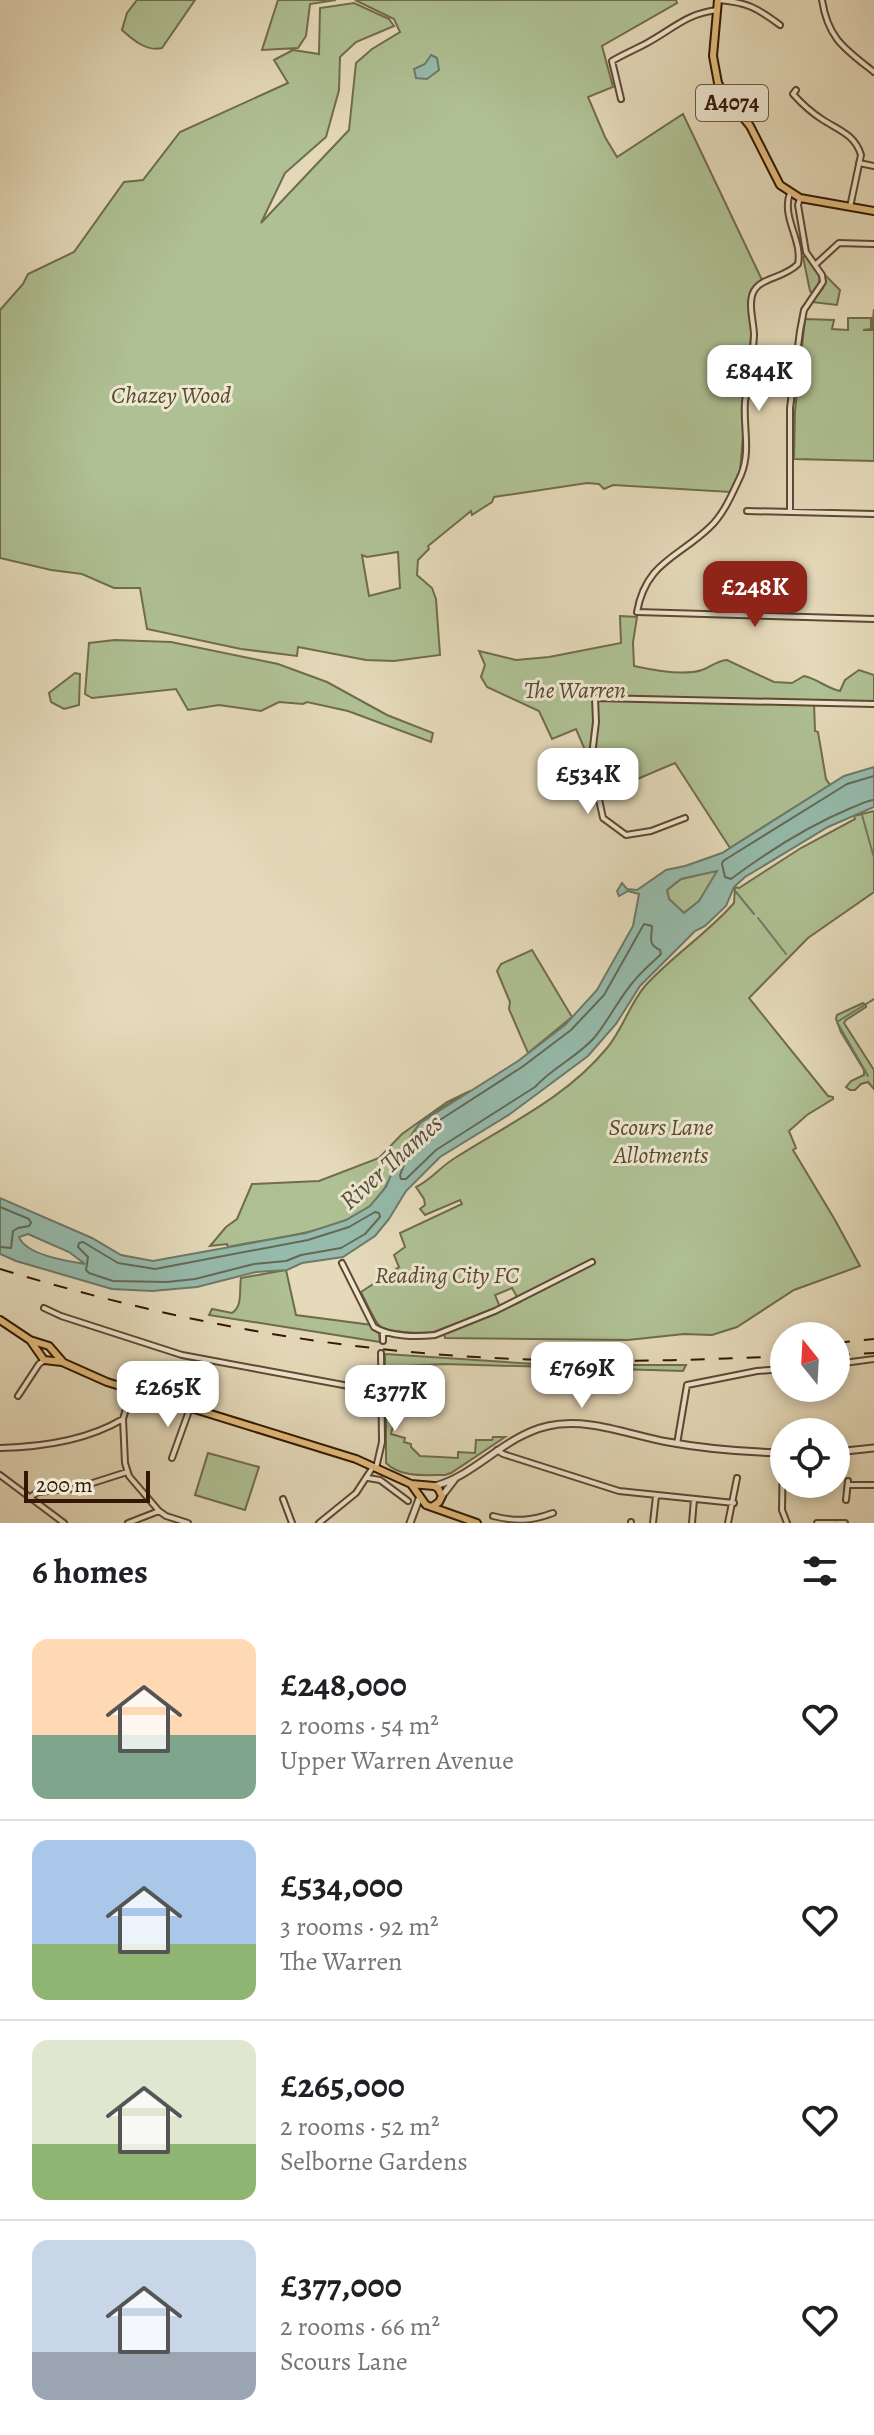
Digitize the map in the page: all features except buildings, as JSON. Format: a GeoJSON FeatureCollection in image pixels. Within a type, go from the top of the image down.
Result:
{"type":"FeatureCollection","features":[{"type":"Feature","properties":{"kind":"main road","name":"A4074"},"geometry":{"type":"LineString","coordinates":[[718,0],[713,56],[718,83],[750,126],[780,185],[800,198],[874,211]]}},
{"type":"Feature","properties":{"kind":"main road"},"geometry":{"type":"LineString","coordinates":[[0,1320],[30,1340],[49,1346],[62,1362]]}},
{"type":"Feature","properties":{"kind":"main road"},"geometry":{"type":"LineString","coordinates":[[30,1340],[42,1359],[62,1362],[132,1389],[356,1459],[411,1484],[438,1488],[453,1516]]}},
{"type":"Feature","properties":{"kind":"main road"},"geometry":{"type":"LineString","coordinates":[[42,1359],[45,1346]]}},
{"type":"Feature","properties":{"kind":"main road"},"geometry":{"type":"LineString","coordinates":[[42,1359],[54,1352]]}},
{"type":"Feature","properties":{"kind":"main road"},"geometry":{"type":"LineString","coordinates":[[411,1484],[419,1498],[430,1507],[477,1523]]}},
{"type":"Feature","properties":{"kind":"main road"},"geometry":{"type":"LineString","coordinates":[[419,1498],[421,1489],[431,1486]]}},
{"type":"Feature","properties":{"kind":"main road"},"geometry":{"type":"LineString","coordinates":[[430,1507],[442,1497]]}},
{"type":"Feature","properties":{"kind":"street"},"geometry":{"type":"LineString","coordinates":[[718,0],[743,2],[756,7],[775,18],[780,25]]}},
{"type":"Feature","properties":{"kind":"street"},"geometry":{"type":"LineString","coordinates":[[822,0],[830,30],[838,42],[873,69]]}},
{"type":"Feature","properties":{"kind":"street"},"geometry":{"type":"LineString","coordinates":[[621,99],[612,61],[691,15],[718,10]]}},
{"type":"Feature","properties":{"kind":"street"},"geometry":{"type":"LineString","coordinates":[[793,93],[821,119],[853,139],[861,155],[850,207]]}},
{"type":"Feature","properties":{"kind":"street"},"geometry":{"type":"LineString","coordinates":[[859,163],[874,166]]}},
{"type":"Feature","properties":{"kind":"street"},"geometry":{"type":"LineString","coordinates":[[790,193],[787,204],[799,252],[796,266],[758,285],[752,295],[754,338],[744,419],[746,449],[740,476],[712,525],[658,567],[642,591],[637,612],[874,619]]}},
{"type":"Feature","properties":{"kind":"street"},"geometry":{"type":"LineString","coordinates":[[790,512],[790,408],[802,316],[823,285],[823,277],[806,252],[798,205],[800,198]]}},
{"type":"Feature","properties":{"kind":"street"},"geometry":{"type":"LineString","coordinates":[[815,265],[839,243],[873,244]]}},
{"type":"Feature","properties":{"kind":"street"},"geometry":{"type":"LineString","coordinates":[[799,252],[806,252]]}},
{"type":"Feature","properties":{"kind":"street"},"geometry":{"type":"LineString","coordinates":[[747,511],[874,514]]}},
{"type":"Feature","properties":{"kind":"street"},"geometry":{"type":"LineString","coordinates":[[685,818],[651,831],[626,835],[603,818],[592,755],[595,698],[874,704]]}},
{"type":"Feature","properties":{"kind":"street"},"geometry":{"type":"LineString","coordinates":[[342,1263],[374,1327],[383,1333],[435,1335],[505,1307],[592,1262]]}},
{"type":"Feature","properties":{"kind":"street"},"geometry":{"type":"LineString","coordinates":[[44,1308],[182,1355],[381,1392]]}},
{"type":"Feature","properties":{"kind":"street"},"geometry":{"type":"LineString","coordinates":[[383,1333],[383,1341]]}},
{"type":"Feature","properties":{"kind":"street"},"geometry":{"type":"LineString","coordinates":[[319,1523],[346,1503],[375,1467],[382,1442],[381,1353]]}},
{"type":"Feature","properties":{"kind":"street"},"geometry":{"type":"LineString","coordinates":[[18,1396],[42,1359]]}},
{"type":"Feature","properties":{"kind":"street"},"geometry":{"type":"LineString","coordinates":[[850,1362],[874,1359]]}},
{"type":"Feature","properties":{"kind":"street"},"geometry":{"type":"LineString","coordinates":[[677,1444],[687,1385],[770,1370]]}},
{"type":"Feature","properties":{"kind":"street"},"geometry":{"type":"LineString","coordinates":[[132,1389],[123,1419],[127,1472],[159,1511],[188,1523]]}},
{"type":"Feature","properties":{"kind":"street"},"geometry":{"type":"LineString","coordinates":[[172,1458],[190,1408]]}},
{"type":"Feature","properties":{"kind":"street"},"geometry":{"type":"LineString","coordinates":[[0,1448],[64,1441],[89,1435],[123,1419]]}},
{"type":"Feature","properties":{"kind":"street"},"geometry":{"type":"LineString","coordinates":[[431,1486],[456,1478],[527,1433],[565,1424],[596,1426],[677,1444],[770,1452]]}},
{"type":"Feature","properties":{"kind":"street"},"geometry":{"type":"LineString","coordinates":[[850,1451],[874,1448]]}},
{"type":"Feature","properties":{"kind":"street"},"geometry":{"type":"LineString","coordinates":[[497,1450],[619,1491],[734,1503]]}},
{"type":"Feature","properties":{"kind":"street"},"geometry":{"type":"LineString","coordinates":[[30,1497],[38,1492],[77,1488],[127,1472]]}},
{"type":"Feature","properties":{"kind":"street"},"geometry":{"type":"LineString","coordinates":[[0,1475],[64,1523]]}},
{"type":"Feature","properties":{"kind":"street"},"geometry":{"type":"LineString","coordinates":[[368,1478],[380,1480],[408,1501]]}},
{"type":"Feature","properties":{"kind":"street"},"geometry":{"type":"LineString","coordinates":[[442,1497],[456,1478]]}},
{"type":"Feature","properties":{"kind":"street"},"geometry":{"type":"LineString","coordinates":[[728,1523],[737,1478]]}},
{"type":"Feature","properties":{"kind":"street"},"geometry":{"type":"LineString","coordinates":[[846,1500],[848,1483],[874,1485]]}},
{"type":"Feature","properties":{"kind":"street"},"geometry":{"type":"LineString","coordinates":[[653,1523],[656,1496]]}},
{"type":"Feature","properties":{"kind":"street"},"geometry":{"type":"LineString","coordinates":[[411,1520],[419,1498]]}},
{"type":"Feature","properties":{"kind":"street"},"geometry":{"type":"LineString","coordinates":[[782,1498],[782,1510],[787,1523]]}},
{"type":"Feature","properties":{"kind":"street"},"geometry":{"type":"LineString","coordinates":[[283,1499],[292,1523]]}},
{"type":"Feature","properties":{"kind":"street"},"geometry":{"type":"LineString","coordinates":[[692,1523],[694,1499]]}},
{"type":"Feature","properties":{"kind":"street"},"geometry":{"type":"LineString","coordinates":[[411,1520],[422,1509],[430,1507]]}},
{"type":"Feature","properties":{"kind":"street"},"geometry":{"type":"LineString","coordinates":[[128,1523],[159,1511]]}},
{"type":"Feature","properties":{"kind":"street"},"geometry":{"type":"LineString","coordinates":[[493,1516],[516,1522],[535,1520],[553,1513]]}},
{"type":"Feature","properties":{"kind":"street"},"geometry":{"type":"LineString","coordinates":[[817,1523],[845,1523]]}},
{"type":"Feature","properties":{"kind":"green space"},"geometry":{"type":"Polygon","coordinates":[[[137,0],[195,0],[162,48],[156,49],[140,44],[122,30],[127,13],[137,0]]]}},
{"type":"Feature","properties":{"kind":"green space"},"geometry":{"type":"Polygon","coordinates":[[[278,0],[336,0],[310,4],[306,36],[298,48],[262,50],[278,0]]]}},
{"type":"Feature","properties":{"kind":"green space","name":"Chazey Wood"},"geometry":{"type":"Polygon","coordinates":[[[355,0],[676,0],[677,3],[602,46],[613,87],[588,97],[617,157],[683,114],[762,280],[750,296],[752,324],[740,472],[730,492],[613,485],[604,489],[599,484],[587,483],[494,497],[492,502],[472,515],[471,511],[428,546],[429,549],[418,560],[417,575],[432,588],[436,599],[440,655],[394,661],[366,660],[298,647],[297,656],[241,649],[147,629],[140,588],[114,588],[82,574],[0,558],[0,310],[28,274],[74,252],[124,182],[143,180],[180,132],[288,83],[274,60],[293,50],[319,54],[320,8],[354,3],[389,19],[394,26],[356,42],[340,57],[339,90],[326,137],[285,173],[261,223],[349,130],[356,63],[400,32],[394,19],[355,0]],[[398,552],[367,557],[362,555],[369,596],[400,588],[398,552]]]}},
{"type":"Feature","properties":{"kind":"green space"},"geometry":{"type":"Polygon","coordinates":[[[807,256],[819,279],[813,294],[803,257],[807,256]]]}},
{"type":"Feature","properties":{"kind":"green space"},"geometry":{"type":"Polygon","coordinates":[[[824,274],[840,290],[837,305],[812,302],[823,288],[824,274]]]}},
{"type":"Feature","properties":{"kind":"green space"},"geometry":{"type":"Polygon","coordinates":[[[874,309],[874,461],[794,459],[795,411],[805,319],[834,320],[832,329],[848,330],[848,318],[871,318],[871,329],[863,330],[872,330],[874,309]]]}},
{"type":"Feature","properties":{"kind":"green space","name":"The Warren"},"geometry":{"type":"Polygon","coordinates":[[[620,616],[637,617],[633,642],[634,666],[686,672],[702,670],[727,660],[774,682],[792,683],[804,676],[840,691],[845,680],[859,670],[874,675],[874,703],[814,702],[815,731],[818,732],[826,779],[830,785],[730,848],[675,763],[628,783],[598,789],[592,758],[595,732],[588,757],[576,729],[552,739],[539,711],[487,687],[481,677],[485,665],[479,651],[516,660],[621,643],[620,616]]]}},
{"type":"Feature","properties":{"kind":"green space"},"geometry":{"type":"Polygon","coordinates":[[[115,640],[171,642],[278,664],[327,682],[387,715],[433,733],[431,742],[348,711],[307,702],[279,702],[261,711],[219,705],[188,710],[176,689],[92,698],[85,694],[89,643],[115,640]]]}},
{"type":"Feature","properties":{"kind":"green space"},"geometry":{"type":"Polygon","coordinates":[[[75,673],[80,674],[79,705],[64,709],[51,702],[49,693],[75,673]]]}},
{"type":"Feature","properties":{"kind":"green space"},"geometry":{"type":"Polygon","coordinates":[[[874,811],[874,892],[808,938],[749,998],[828,1096],[833,1097],[789,1131],[796,1148],[793,1150],[860,1266],[794,1290],[737,1327],[712,1335],[684,1334],[628,1340],[445,1338],[444,1334],[520,1302],[512,1288],[495,1295],[500,1307],[434,1332],[398,1331],[379,1325],[361,1292],[399,1267],[394,1255],[405,1247],[400,1233],[462,1204],[460,1200],[425,1215],[420,1209],[425,1205],[424,1199],[416,1187],[450,1161],[555,1096],[591,1066],[613,1041],[645,986],[734,903],[735,887],[739,888],[801,848],[855,819],[854,816],[874,811]]]}},
{"type":"Feature","properties":{"kind":"green space"},"geometry":{"type":"Polygon","coordinates":[[[717,870],[699,901],[684,913],[669,899],[667,890],[681,879],[717,870]]]}},
{"type":"Feature","properties":{"kind":"green space"},"geometry":{"type":"Polygon","coordinates":[[[532,950],[572,1017],[528,1053],[497,971],[501,964],[532,950]]]}},
{"type":"Feature","properties":{"kind":"green space"},"geometry":{"type":"Polygon","coordinates":[[[863,1003],[866,1007],[844,1023],[874,1070],[874,1089],[868,1082],[850,1090],[846,1087],[864,1075],[864,1070],[836,1019],[837,1015],[863,1003]]]}},
{"type":"Feature","properties":{"kind":"green space"},"geometry":{"type":"Polygon","coordinates":[[[470,1091],[418,1126],[385,1188],[370,1206],[357,1215],[303,1233],[228,1247],[227,1244],[210,1246],[237,1219],[252,1184],[319,1181],[379,1158],[402,1134],[447,1102],[470,1091]]]}},
{"type":"Feature","properties":{"kind":"green space"},"geometry":{"type":"Polygon","coordinates":[[[286,1270],[296,1315],[372,1325],[379,1334],[380,1342],[209,1315],[212,1309],[232,1313],[235,1310],[239,1302],[241,1278],[286,1270]]]}},
{"type":"Feature","properties":{"kind":"green space"},"geometry":{"type":"Polygon","coordinates":[[[385,1354],[551,1365],[686,1365],[683,1371],[444,1364],[385,1367],[385,1354]]]}},
{"type":"Feature","properties":{"kind":"green space"},"geometry":{"type":"Polygon","coordinates":[[[386,1416],[394,1421],[391,1434],[405,1438],[404,1442],[411,1444],[420,1456],[458,1458],[458,1452],[475,1453],[476,1440],[505,1437],[451,1473],[414,1475],[386,1463],[386,1416]]]}},
{"type":"Feature","properties":{"kind":"green space"},"geometry":{"type":"Polygon","coordinates":[[[208,1453],[259,1467],[245,1510],[195,1495],[208,1453]]]}},
{"type":"Feature","properties":{"kind":"water"},"geometry":{"type":"Polygon","coordinates":[[[431,55],[437,58],[439,70],[427,79],[416,78],[414,69],[425,64],[431,55]]]}},
{"type":"Feature","properties":{"kind":"water"},"geometry":{"type":"Polygon","coordinates":[[[874,767],[874,807],[828,827],[745,877],[734,887],[726,906],[695,931],[640,986],[616,1024],[588,1056],[510,1114],[440,1157],[406,1191],[375,1236],[343,1257],[302,1263],[287,1270],[256,1272],[197,1287],[152,1291],[112,1289],[0,1254],[0,1198],[92,1238],[121,1255],[153,1261],[306,1233],[346,1220],[370,1206],[386,1187],[401,1151],[420,1123],[518,1061],[565,1025],[597,990],[633,926],[639,894],[628,891],[619,896],[617,891],[622,883],[627,889],[637,890],[666,870],[722,853],[844,776],[874,767]],[[717,871],[681,879],[667,890],[669,899],[684,913],[699,901],[717,871]],[[28,1234],[19,1237],[38,1253],[85,1264],[69,1252],[28,1234]]]}},
{"type":"Feature","properties":{"kind":"waterway"},"geometry":{"type":"LineString","coordinates":[[862,815],[874,858]]}},
{"type":"Feature","properties":{"kind":"waterway"},"geometry":{"type":"LineString","coordinates":[[736,892],[754,914]]}},
{"type":"Feature","properties":{"kind":"waterway"},"geometry":{"type":"LineString","coordinates":[[758,918],[786,954]]}},
{"type":"Feature","properties":{"kind":"waterway"},"geometry":{"type":"LineString","coordinates":[[868,1076],[837,1022],[874,999]]}},
{"type":"Feature","properties":{"kind":"railway"},"geometry":{"type":"LineString","coordinates":[[0,1269],[185,1317],[278,1335],[373,1348],[475,1357],[578,1361],[770,1357]]}},
{"type":"Feature","properties":{"kind":"railway"},"geometry":{"type":"LineString","coordinates":[[850,1342],[874,1339]]}},
{"type":"Feature","properties":{"kind":"railway"},"geometry":{"type":"LineString","coordinates":[[850,1354],[874,1353]]}},
{"type":"Feature","properties":{"kind":"park label","name":"Scours Lane Allotments"},"geometry":{"type":"Point","coordinates":[661,1141]}},
{"type":"Feature","properties":{"kind":"park label","name":"Reading City FC"},"geometry":{"type":"Point","coordinates":[447,1275]}},
{"type":"Feature","properties":{"kind":"water label","name":"River Thames"},"geometry":{"type":"Point","coordinates":[391,1162]}}]}
